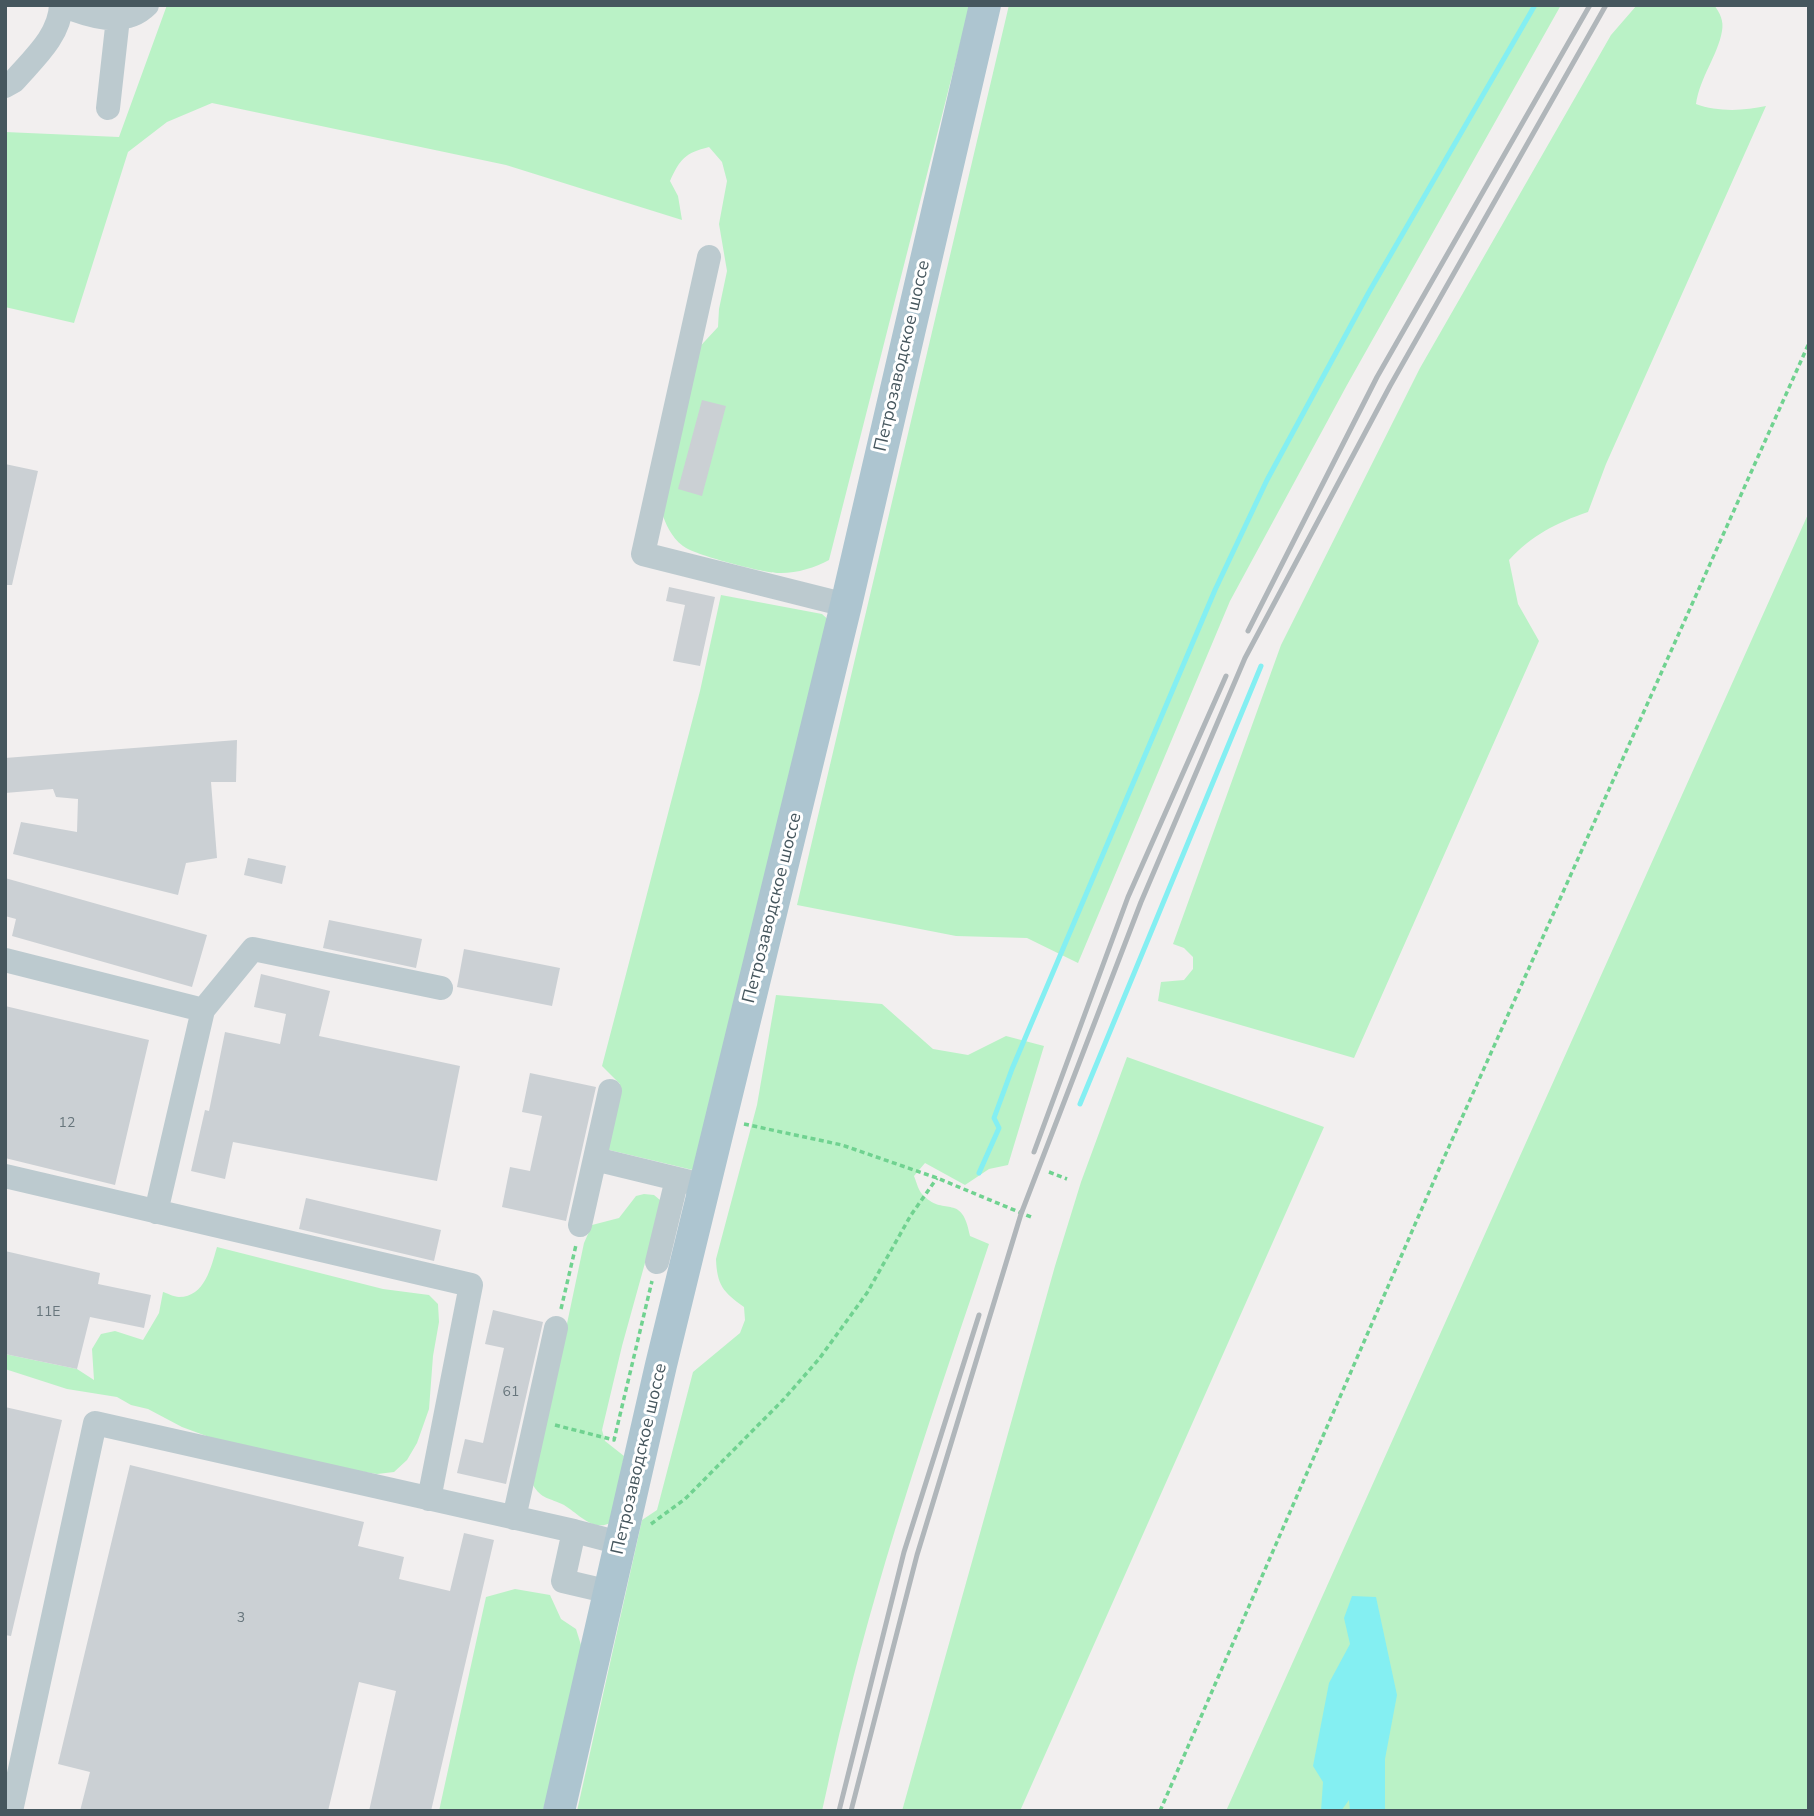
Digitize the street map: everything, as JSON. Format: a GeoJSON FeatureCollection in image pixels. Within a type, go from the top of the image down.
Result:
{"type":"FeatureCollection","features":[{"type":"Feature","properties":{"kind":"main road","name":"Петрозаводское шоссе"},"geometry":{"type":"LineString","coordinates":[[559,1811],[661,1365],[691,1183],[722,1119],[846,605],[985,5]]}},
{"type":"Feature","properties":{"kind":"lane"},"geometry":{"type":"LineString","coordinates":[[5,86],[13,81],[53,35],[61,18],[61,5],[98,18],[118,18],[148,5]]}},
{"type":"Feature","properties":{"kind":"lane"},"geometry":{"type":"LineString","coordinates":[[108,108],[118,18]]}},
{"type":"Feature","properties":{"kind":"lane"},"geometry":{"type":"LineString","coordinates":[[709,257],[643,554],[846,605]]}},
{"type":"Feature","properties":{"kind":"lane"},"geometry":{"type":"LineString","coordinates":[[156,1212],[203,1010],[253,949],[440,988]]}},
{"type":"Feature","properties":{"kind":"lane"},"geometry":{"type":"LineString","coordinates":[[5,960],[203,1010]]}},
{"type":"Feature","properties":{"kind":"lane"},"geometry":{"type":"LineString","coordinates":[[580,1225],[610,1091]]}},
{"type":"Feature","properties":{"kind":"lane"},"geometry":{"type":"LineString","coordinates":[[595,1159],[691,1183],[657,1262]]}},
{"type":"Feature","properties":{"kind":"lane"},"geometry":{"type":"LineString","coordinates":[[5,1176],[471,1285],[429,1499]]}},
{"type":"Feature","properties":{"kind":"lane"},"geometry":{"type":"LineString","coordinates":[[514,1518],[556,1328]]}},
{"type":"Feature","properties":{"kind":"lane"},"geometry":{"type":"LineString","coordinates":[[11,1811],[95,1423],[620,1543]]}},
{"type":"Feature","properties":{"kind":"lane"},"geometry":{"type":"LineString","coordinates":[[574,1531],[563,1581],[610,1592]]}},
{"type":"Feature","properties":{"kind":"path"},"geometry":{"type":"LineString","coordinates":[[1160,1811],[1443,1160],[1809,343]]}},
{"type":"Feature","properties":{"kind":"path"},"geometry":{"type":"LineString","coordinates":[[722,1119],[842,1144],[937,1178],[1031,1217]]}},
{"type":"Feature","properties":{"kind":"path"},"geometry":{"type":"LineString","coordinates":[[1049,1172],[1067,1179]]}},
{"type":"Feature","properties":{"kind":"path"},"geometry":{"type":"LineString","coordinates":[[620,1543],[661,1518],[685,1499],[784,1399],[860,1303],[911,1215],[937,1178]]}},
{"type":"Feature","properties":{"kind":"path"},"geometry":{"type":"LineString","coordinates":[[556,1328],[580,1225]]}},
{"type":"Feature","properties":{"kind":"path"},"geometry":{"type":"LineString","coordinates":[[536,1421],[614,1440],[657,1262]]}},
{"type":"Feature","properties":{"kind":"green space"},"geometry":{"type":"Polygon","coordinates":[[[167,5],[970,5],[829,560],[804,570],[777,573],[713,558],[683,546],[669,530],[661,510],[693,354],[718,327],[727,271],[719,224],[727,181],[722,162],[709,147],[684,158],[670,181],[678,196],[682,220],[506,165],[212,103],[167,122],[128,152],[74,323],[5,307],[5,132],[119,137],[167,5]]]}},
{"type":"Feature","properties":{"kind":"green space"},"geometry":{"type":"Polygon","coordinates":[[[1009,5],[1561,5],[1347,385],[1230,601],[1078,963],[1027,938],[956,936],[797,905],[1009,5]]]}},
{"type":"Feature","properties":{"kind":"green space"},"geometry":{"type":"Polygon","coordinates":[[[1637,5],[1714,5],[1721,17],[1722,31],[1696,104],[1731,110],[1766,106],[1606,464],[1588,512],[1545,531],[1509,560],[1518,604],[1539,641],[1354,1058],[1158,1001],[1161,982],[1184,980],[1193,969],[1193,957],[1184,948],[1173,944],[1281,645],[1420,368],[1611,35],[1637,5]]]}},
{"type":"Feature","properties":{"kind":"green space"},"geometry":{"type":"Polygon","coordinates":[[[1809,512],[1809,1811],[1226,1811],[1809,512]]]}},
{"type":"Feature","properties":{"kind":"green space"},"geometry":{"type":"Polygon","coordinates":[[[721,595],[822,614],[833,624],[697,1171],[605,1149],[620,1084],[602,1066],[700,691],[721,595]]]}},
{"type":"Feature","properties":{"kind":"green space"},"geometry":{"type":"Polygon","coordinates":[[[776,995],[882,1004],[933,1049],[968,1055],[1006,1036],[1044,1046],[1008,1165],[989,1169],[965,1185],[925,1163],[914,1176],[924,1196],[939,1205],[957,1210],[967,1223],[970,1236],[989,1244],[877,1590],[822,1811],[577,1811],[642,1520],[657,1510],[693,1372],[740,1333],[745,1320],[744,1307],[722,1287],[716,1259],[757,1105],[776,995]]]}},
{"type":"Feature","properties":{"kind":"green space"},"geometry":{"type":"Polygon","coordinates":[[[1127,1057],[1324,1127],[1020,1811],[902,1811],[1055,1266],[1081,1182],[1127,1057]]]}},
{"type":"Feature","properties":{"kind":"green space"},"geometry":{"type":"Polygon","coordinates":[[[654,1195],[660,1200],[658,1216],[602,1430],[605,1441],[624,1456],[612,1522],[605,1525],[592,1524],[564,1505],[543,1496],[533,1485],[584,1243],[592,1225],[619,1218],[636,1196],[654,1195]]]}},
{"type":"Feature","properties":{"kind":"green space"},"geometry":{"type":"Polygon","coordinates":[[[217,1247],[383,1289],[429,1295],[438,1304],[439,1322],[429,1409],[417,1443],[407,1460],[394,1472],[377,1474],[326,1466],[236,1447],[182,1427],[117,1397],[67,1389],[5,1369],[5,1354],[77,1369],[94,1380],[92,1349],[101,1334],[115,1331],[143,1340],[159,1313],[163,1292],[179,1297],[195,1292],[206,1280],[217,1247]]]}},
{"type":"Feature","properties":{"kind":"green space"},"geometry":{"type":"Polygon","coordinates":[[[515,1589],[550,1595],[561,1619],[576,1629],[581,1645],[580,1664],[543,1811],[439,1811],[486,1597],[515,1589]]]}},
{"type":"Feature","properties":{"kind":"water"},"geometry":{"type":"Polygon","coordinates":[[[1352,1596],[1376,1597],[1397,1695],[1385,1759],[1385,1811],[1350,1811],[1349,1800],[1341,1811],[1321,1811],[1323,1782],[1313,1766],[1329,1683],[1350,1644],[1344,1618],[1352,1596]]]}},
{"type":"Feature","properties":{"kind":"building"},"geometry":{"type":"Polygon","coordinates":[[[702,400],[726,406],[702,496],[678,489],[702,400]]]}},
{"type":"Feature","properties":{"kind":"building"},"geometry":{"type":"Polygon","coordinates":[[[5,464],[38,471],[12,585],[5,585],[5,464]]]}},
{"type":"Feature","properties":{"kind":"building"},"geometry":{"type":"Polygon","coordinates":[[[669,587],[715,597],[700,666],[673,661],[685,605],[666,601],[669,587]]]}},
{"type":"Feature","properties":{"kind":"building"},"geometry":{"type":"Polygon","coordinates":[[[237,740],[236,782],[211,782],[217,858],[186,863],[178,895],[13,854],[21,822],[77,832],[78,799],[56,797],[53,789],[5,793],[5,758],[237,740]]]}},
{"type":"Feature","properties":{"kind":"building"},"geometry":{"type":"Polygon","coordinates":[[[248,858],[286,866],[282,884],[244,875],[248,858]]]}},
{"type":"Feature","properties":{"kind":"building"},"geometry":{"type":"Polygon","coordinates":[[[5,878],[207,935],[192,987],[12,936],[16,919],[5,916],[5,878]]]}},
{"type":"Feature","properties":{"kind":"building"},"geometry":{"type":"Polygon","coordinates":[[[329,920],[422,939],[416,968],[323,948],[329,920]]]}},
{"type":"Feature","properties":{"kind":"building"},"geometry":{"type":"Polygon","coordinates":[[[464,949],[560,968],[552,1006],[457,987],[464,949]]]}},
{"type":"Feature","properties":{"kind":"building"},"geometry":{"type":"Polygon","coordinates":[[[261,974],[330,991],[319,1036],[460,1066],[437,1181],[233,1142],[225,1179],[191,1171],[205,1110],[209,1111],[225,1032],[280,1044],[286,1014],[254,1007],[261,974]]]}},
{"type":"Feature","properties":{"kind":"building"},"geometry":{"type":"Polygon","coordinates":[[[5,1006],[149,1040],[115,1185],[5,1158],[5,1006]]]}},
{"type":"Feature","properties":{"kind":"building"},"geometry":{"type":"Polygon","coordinates":[[[530,1073],[596,1087],[566,1221],[502,1207],[510,1167],[530,1171],[542,1116],[522,1112],[530,1073]]]}},
{"type":"Feature","properties":{"kind":"building"},"geometry":{"type":"Polygon","coordinates":[[[306,1198],[441,1230],[434,1261],[299,1229],[306,1198]]]}},
{"type":"Feature","properties":{"kind":"building"},"geometry":{"type":"Polygon","coordinates":[[[5,1251],[100,1273],[98,1284],[151,1295],[144,1328],[90,1317],[77,1369],[5,1354],[5,1251]]]}},
{"type":"Feature","properties":{"kind":"building"},"geometry":{"type":"Polygon","coordinates":[[[493,1310],[543,1322],[506,1484],[457,1473],[465,1439],[483,1443],[504,1348],[485,1344],[493,1310]]]}},
{"type":"Feature","properties":{"kind":"building"},"geometry":{"type":"Polygon","coordinates":[[[5,1407],[62,1420],[11,1636],[5,1635],[5,1407]]]}},
{"type":"Feature","properties":{"kind":"building"},"geometry":{"type":"Polygon","coordinates":[[[130,1465],[364,1522],[358,1546],[404,1557],[399,1579],[450,1591],[464,1533],[494,1540],[431,1811],[369,1811],[396,1691],[359,1682],[328,1811],[80,1811],[90,1772],[58,1764],[130,1465]]]}},
{"type":"Feature","properties":{"kind":"waterway"},"geometry":{"type":"LineString","coordinates":[[979,1173],[999,1128],[994,1118],[1012,1069],[1215,590],[1267,480],[1369,292],[1535,5]]}},
{"type":"Feature","properties":{"kind":"waterway"},"geometry":{"type":"LineString","coordinates":[[1080,1104],[1261,666]]}},
{"type":"Feature","properties":{"kind":"railway"},"geometry":{"type":"LineString","coordinates":[[1248,631],[1377,377],[1590,5]]}},
{"type":"Feature","properties":{"kind":"railway"},"geometry":{"type":"LineString","coordinates":[[851,1811],[917,1555],[1021,1214],[1141,902],[1245,658],[1390,386],[1606,5]]}},
{"type":"Feature","properties":{"kind":"railway"},"geometry":{"type":"LineString","coordinates":[[1034,1152],[1128,897],[1226,676]]}},
{"type":"Feature","properties":{"kind":"railway"},"geometry":{"type":"LineString","coordinates":[[839,1811],[904,1552],[979,1315]]}}]}
